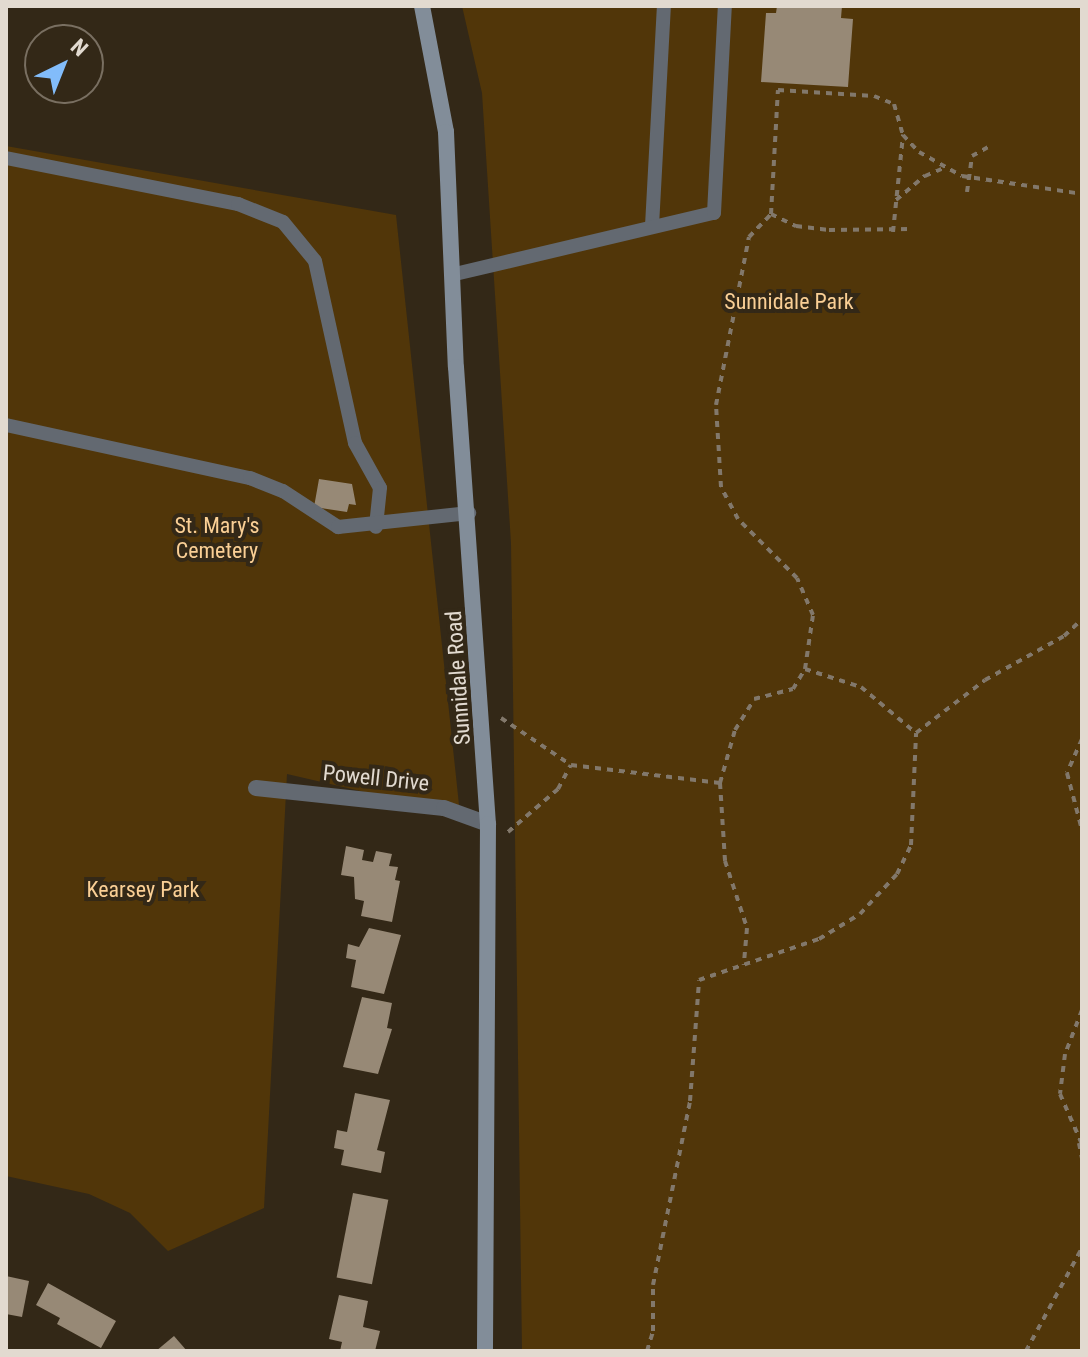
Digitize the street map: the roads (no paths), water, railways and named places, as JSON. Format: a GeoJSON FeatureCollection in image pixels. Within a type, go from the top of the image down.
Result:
{"type":"FeatureCollection","features":[{"type":"Feature","properties":{"kind":"main road","name":"Sunnidale Road"},"geometry":{"type":"LineString","coordinates":[[422,6],[446,132],[455,274],[456,367],[483,706],[488,824],[485,1351]]}},
{"type":"Feature","properties":{"kind":"street","name":"Powell Drive"},"geometry":{"type":"LineString","coordinates":[[256,788],[444,808],[488,824]]}},
{"type":"Feature","properties":{"kind":"lane"},"geometry":{"type":"LineString","coordinates":[[652,226],[664,6]]}},
{"type":"Feature","properties":{"kind":"lane"},"geometry":{"type":"LineString","coordinates":[[455,274],[714,213],[725,6]]}},
{"type":"Feature","properties":{"kind":"lane"},"geometry":{"type":"LineString","coordinates":[[6,158],[238,204],[283,222],[315,261],[355,443],[380,488],[376,527]]}},
{"type":"Feature","properties":{"kind":"lane"},"geometry":{"type":"LineString","coordinates":[[6,425],[250,478],[283,491],[338,527],[376,527],[469,513]]}},
{"type":"Feature","properties":{"kind":"park label","name":"Sunnidale Park"},"geometry":{"type":"Point","coordinates":[789,302]}},
{"type":"Feature","properties":{"kind":"park label","name":"St. Mary's Cemetery"},"geometry":{"type":"Point","coordinates":[217,538]}},
{"type":"Feature","properties":{"kind":"park label","name":"Kearsey Park"},"geometry":{"type":"Point","coordinates":[143,890]}}]}
